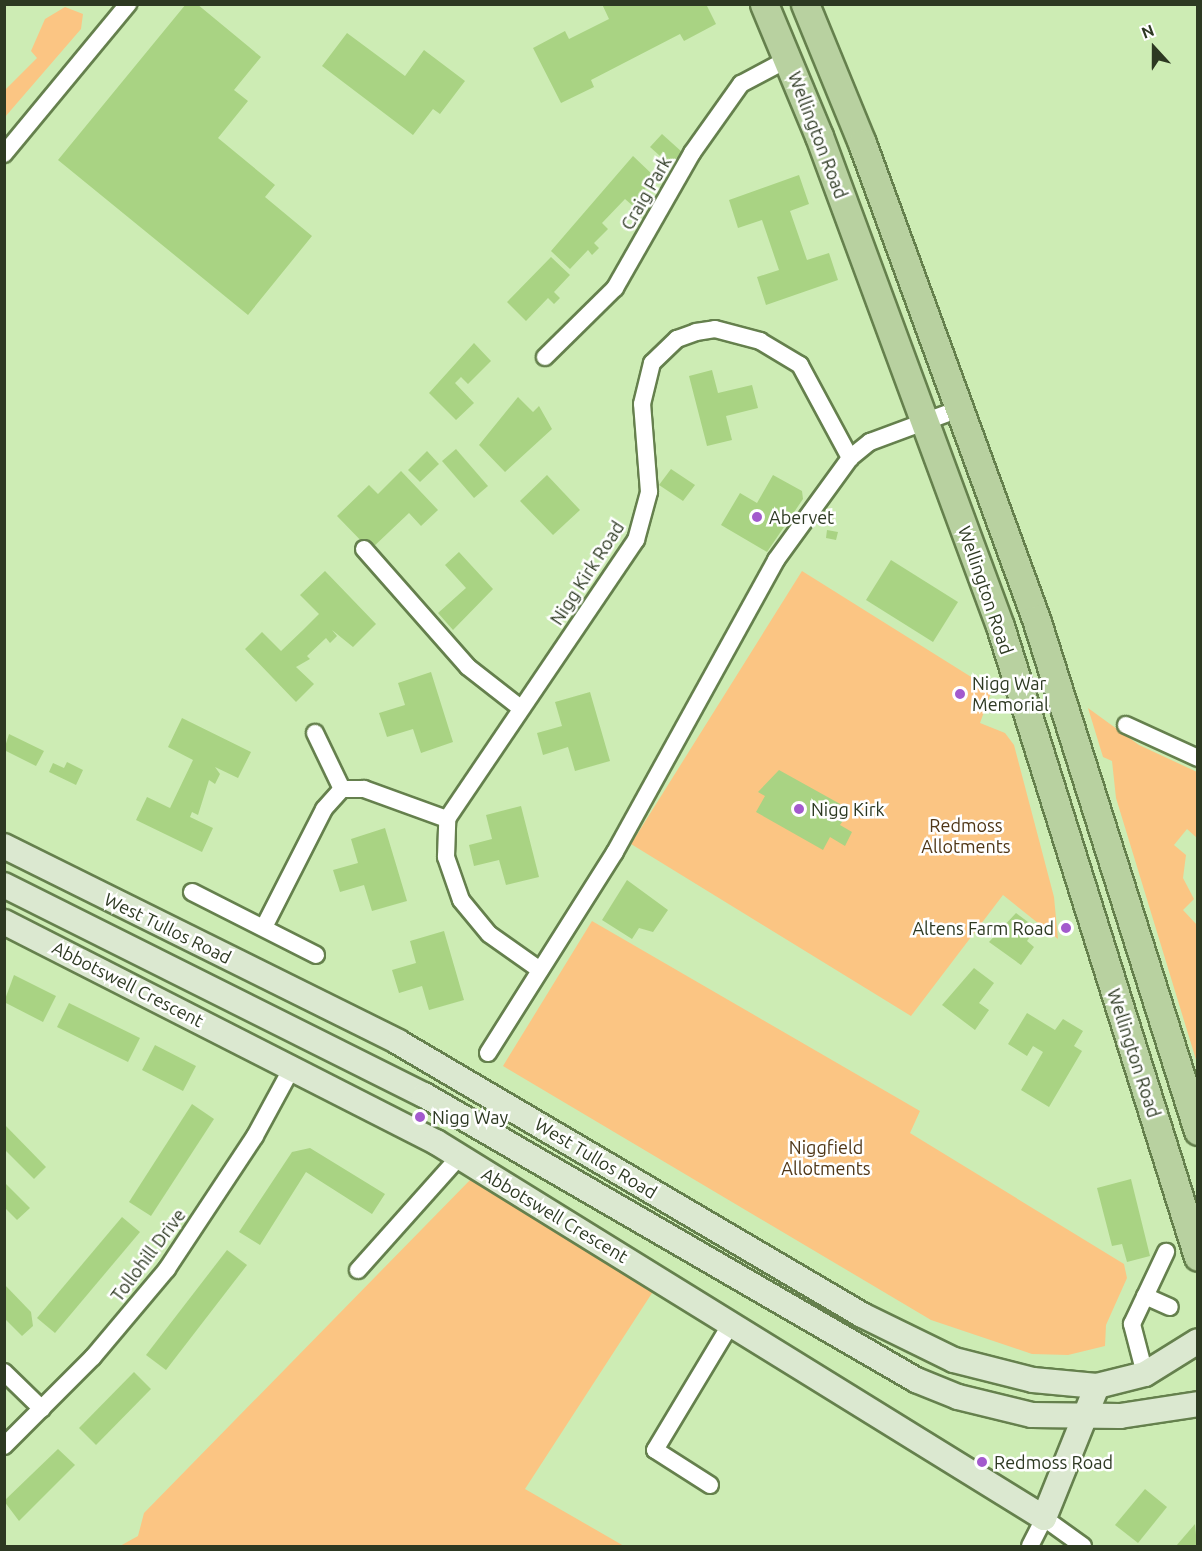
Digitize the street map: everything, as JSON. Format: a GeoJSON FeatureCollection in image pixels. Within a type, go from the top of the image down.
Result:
{"type":"FeatureCollection","features":[{"type":"Feature","properties":{"kind":"main road","name":"Wellington Road"},"geometry":{"type":"LineString","coordinates":[[764,4],[788,59],[926,420],[1027,710],[1197,1257]]}},
{"type":"Feature","properties":{"kind":"main road","name":"Wellington Road"},"geometry":{"type":"LineString","coordinates":[[805,4],[862,143],[956,410],[1051,665],[1197,1131]]}},
{"type":"Feature","properties":{"kind":"main road","name":"West Tullos Road"},"geometry":{"type":"LineString","coordinates":[[4,846],[398,1042],[913,1342],[954,1360],[1033,1380],[1097,1386],[1145,1374],[1197,1341]]}},
{"type":"Feature","properties":{"kind":"main road","name":"West Tullos Road"},"geometry":{"type":"LineString","coordinates":[[4,885],[424,1095],[875,1361],[958,1397],[1032,1414],[1083,1417],[1197,1404]]}},
{"type":"Feature","properties":{"kind":"main road","name":"Abbotswell Crescent"},"geometry":{"type":"LineString","coordinates":[[4,921],[293,1066],[459,1157],[732,1322],[1044,1518]]}},
{"type":"Feature","properties":{"kind":"main road"},"geometry":{"type":"LineString","coordinates":[[1044,1518],[1080,1440],[1083,1417],[1097,1386]]}},
{"type":"Feature","properties":{"kind":"street"},"geometry":{"type":"LineString","coordinates":[[4,154],[128,4]]}},
{"type":"Feature","properties":{"kind":"street","name":"Craig Park"},"geometry":{"type":"LineString","coordinates":[[545,357],[615,288],[692,153],[741,84],[788,59]]}},
{"type":"Feature","properties":{"kind":"street","name":"Nigg Kirk Road"},"geometry":{"type":"LineString","coordinates":[[447,819],[518,706],[636,540],[648,492],[644,382],[652,363],[677,339],[715,329],[781,351],[805,372],[850,458]]}},
{"type":"Feature","properties":{"kind":"street"},"geometry":{"type":"LineString","coordinates":[[488,1053],[615,852],[776,560],[850,458],[870,442],[956,410]]}},
{"type":"Feature","properties":{"kind":"street"},"geometry":{"type":"LineString","coordinates":[[364,549],[468,667],[518,706]]}},
{"type":"Feature","properties":{"kind":"street"},"geometry":{"type":"LineString","coordinates":[[1126,725],[1197,758]]}},
{"type":"Feature","properties":{"kind":"street"},"geometry":{"type":"LineString","coordinates":[[315,733],[342,789]]}},
{"type":"Feature","properties":{"kind":"street"},"geometry":{"type":"LineString","coordinates":[[264,927],[324,809],[342,789],[364,789],[447,819],[446,857],[461,900],[489,934],[540,970]]}},
{"type":"Feature","properties":{"kind":"street"},"geometry":{"type":"LineString","coordinates":[[192,892],[316,955]]}},
{"type":"Feature","properties":{"kind":"street","name":"Tollohill Drive"},"geometry":{"type":"LineString","coordinates":[[4,1446],[42,1409],[167,1269],[255,1136],[293,1066]]}},
{"type":"Feature","properties":{"kind":"street"},"geometry":{"type":"LineString","coordinates":[[358,1270],[459,1157]]}},
{"type":"Feature","properties":{"kind":"street"},"geometry":{"type":"LineString","coordinates":[[1145,1374],[1131,1333],[1145,1296],[1166,1252]]}},
{"type":"Feature","properties":{"kind":"street"},"geometry":{"type":"LineString","coordinates":[[1145,1296],[1170,1308]]}},
{"type":"Feature","properties":{"kind":"street"},"geometry":{"type":"LineString","coordinates":[[710,1485],[655,1450],[732,1322]]}},
{"type":"Feature","properties":{"kind":"street"},"geometry":{"type":"LineString","coordinates":[[4,1372],[42,1409]]}},
{"type":"Feature","properties":{"kind":"street"},"geometry":{"type":"LineString","coordinates":[[1030,1546],[1044,1518]]}},
{"type":"Feature","properties":{"kind":"street","name":"Abbotswell Crescent"},"geometry":{"type":"LineString","coordinates":[[1044,1518],[1083,1546]]}},
{"type":"Feature","properties":{"kind":"green space"},"geometry":{"type":"Polygon","coordinates":[[[65,7],[83,14],[81,29],[5,117],[5,90],[37,58],[31,51],[45,19],[65,7]]]}},
{"type":"Feature","properties":{"kind":"green space","name":"Redmoss Allotments"},"geometry":{"type":"Polygon","coordinates":[[[802,571],[992,690],[980,723],[1005,733],[1014,745],[1054,897],[1058,939],[1003,895],[911,1016],[631,844],[802,571]]]}},
{"type":"Feature","properties":{"kind":"green space"},"geometry":{"type":"Polygon","coordinates":[[[1088,708],[1139,745],[1197,772],[1197,838],[1187,829],[1174,845],[1186,855],[1183,878],[1194,899],[1183,910],[1197,925],[1197,1063],[1116,798],[1112,761],[1103,757],[1088,708]]]}},
{"type":"Feature","properties":{"kind":"green space","name":"Niggfield Allotments"},"geometry":{"type":"Polygon","coordinates":[[[592,921],[920,1111],[910,1133],[1124,1264],[1127,1278],[1106,1325],[1105,1346],[1068,1355],[1032,1354],[931,1320],[503,1066],[592,921]]]}},
{"type":"Feature","properties":{"kind":"green space"},"geometry":{"type":"Polygon","coordinates":[[[471,1179],[654,1290],[525,1489],[624,1546],[120,1546],[138,1536],[144,1513],[471,1179]]]}},
{"type":"Feature","properties":{"kind":"building"},"geometry":{"type":"Polygon","coordinates":[[[186,4],[197,4],[261,57],[234,90],[248,101],[218,138],[275,185],[265,197],[312,236],[248,315],[58,160],[186,4]]]}},
{"type":"Feature","properties":{"kind":"building"},"geometry":{"type":"Polygon","coordinates":[[[602,4],[706,4],[716,24],[684,41],[680,34],[591,80],[594,87],[561,103],[533,48],[565,31],[569,39],[609,19],[602,4]]]}},
{"type":"Feature","properties":{"kind":"building"},"geometry":{"type":"Polygon","coordinates":[[[347,33],[405,76],[424,50],[465,81],[440,114],[433,109],[413,135],[322,66],[347,33]]]}},
{"type":"Feature","properties":{"kind":"building"},"geometry":{"type":"Polygon","coordinates":[[[662,134],[682,152],[670,165],[650,147],[662,134]]]}},
{"type":"Feature","properties":{"kind":"building"},"geometry":{"type":"Polygon","coordinates":[[[633,156],[654,176],[633,206],[625,199],[602,223],[608,229],[594,243],[599,248],[592,255],[588,250],[570,269],[551,251],[633,156]]]}},
{"type":"Feature","properties":{"kind":"building"},"geometry":{"type":"Polygon","coordinates":[[[799,175],[809,204],[790,211],[807,260],[829,253],[838,280],[766,305],[757,277],[779,270],[762,220],[738,228],[729,200],[799,175]]]}},
{"type":"Feature","properties":{"kind":"building"},"geometry":{"type":"Polygon","coordinates":[[[551,257],[570,275],[554,292],[560,298],[554,304],[548,298],[526,321],[507,302],[551,257]]]}},
{"type":"Feature","properties":{"kind":"building"},"geometry":{"type":"Polygon","coordinates":[[[474,343],[491,361],[468,384],[461,377],[455,383],[474,403],[456,420],[429,393],[474,343]]]}},
{"type":"Feature","properties":{"kind":"building"},"geometry":{"type":"Polygon","coordinates":[[[712,370],[718,393],[752,385],[758,408],[726,416],[732,440],[707,446],[689,376],[712,370]]]}},
{"type":"Feature","properties":{"kind":"building"},"geometry":{"type":"Polygon","coordinates":[[[518,397],[533,412],[539,406],[552,429],[505,472],[479,445],[518,397]]]}},
{"type":"Feature","properties":{"kind":"building"},"geometry":{"type":"Polygon","coordinates":[[[456,449],[488,486],[474,498],[442,461],[456,449]]]}},
{"type":"Feature","properties":{"kind":"building"},"geometry":{"type":"Polygon","coordinates":[[[427,451],[439,464],[420,482],[408,470],[427,451]]]}},
{"type":"Feature","properties":{"kind":"building"},"geometry":{"type":"Polygon","coordinates":[[[671,469],[695,485],[683,501],[659,485],[671,469]]]}},
{"type":"Feature","properties":{"kind":"building"},"geometry":{"type":"Polygon","coordinates":[[[401,471],[438,510],[421,526],[409,513],[370,550],[337,516],[369,485],[378,494],[401,471]]]}},
{"type":"Feature","properties":{"kind":"building"},"geometry":{"type":"Polygon","coordinates":[[[547,475],[580,510],[553,535],[520,501],[547,475]]]}},
{"type":"Feature","properties":{"kind":"building","name":"Abervet"},"geometry":{"type":"Polygon","coordinates":[[[773,475],[802,491],[803,499],[767,552],[721,525],[740,493],[757,503],[773,475]]]}},
{"type":"Feature","properties":{"kind":"building"},"geometry":{"type":"Polygon","coordinates":[[[827,530],[838,532],[836,540],[826,538],[827,530]]]}},
{"type":"Feature","properties":{"kind":"building"},"geometry":{"type":"Polygon","coordinates":[[[459,552],[493,589],[453,630],[438,613],[466,588],[445,565],[459,552]]]}},
{"type":"Feature","properties":{"kind":"building"},"geometry":{"type":"Polygon","coordinates":[[[891,560],[958,602],[933,642],[866,600],[891,560]]]}},
{"type":"Feature","properties":{"kind":"building"},"geometry":{"type":"Polygon","coordinates":[[[325,571],[376,624],[353,647],[332,630],[337,636],[330,643],[326,638],[307,656],[310,659],[296,667],[314,684],[296,702],[245,649],[262,632],[281,651],[303,630],[319,614],[300,595],[325,571]]]}},
{"type":"Feature","properties":{"kind":"building"},"geometry":{"type":"Polygon","coordinates":[[[431,672],[453,742],[421,753],[413,729],[387,737],[379,713],[405,705],[398,683],[431,672]]]}},
{"type":"Feature","properties":{"kind":"building"},"geometry":{"type":"Polygon","coordinates":[[[590,692],[610,761],[575,771],[568,747],[543,755],[537,733],[562,726],[555,702],[590,692]]]}},
{"type":"Feature","properties":{"kind":"building"},"geometry":{"type":"Polygon","coordinates":[[[182,718],[251,752],[238,778],[215,767],[220,774],[215,784],[209,780],[198,815],[192,812],[190,817],[213,828],[202,852],[136,820],[147,797],[170,808],[193,760],[168,747],[182,718]]]}},
{"type":"Feature","properties":{"kind":"building"},"geometry":{"type":"Polygon","coordinates":[[[9,734],[44,751],[36,766],[4,750],[9,734]]]}},
{"type":"Feature","properties":{"kind":"building"},"geometry":{"type":"Polygon","coordinates":[[[67,762],[83,770],[76,785],[49,772],[53,763],[64,768],[67,762]]]}},
{"type":"Feature","properties":{"kind":"building","name":"Nigg Kirk"},"geometry":{"type":"Polygon","coordinates":[[[779,770],[842,805],[836,814],[844,819],[840,825],[852,832],[845,846],[830,837],[823,850],[756,812],[765,796],[758,792],[779,770]]]}},
{"type":"Feature","properties":{"kind":"building"},"geometry":{"type":"Polygon","coordinates":[[[521,806],[539,877],[506,885],[499,860],[474,866],[469,845],[492,839],[486,815],[521,806]]]}},
{"type":"Feature","properties":{"kind":"building"},"geometry":{"type":"Polygon","coordinates":[[[385,828],[407,901],[372,911],[364,885],[340,892],[333,870],[358,863],[351,839],[385,828]]]}},
{"type":"Feature","properties":{"kind":"building"},"geometry":{"type":"Polygon","coordinates":[[[627,880],[668,910],[653,932],[639,928],[632,939],[602,920],[627,880]]]}},
{"type":"Feature","properties":{"kind":"building"},"geometry":{"type":"Polygon","coordinates":[[[1016,913],[1036,928],[1027,941],[1034,947],[1021,965],[989,942],[1016,913]]]}},
{"type":"Feature","properties":{"kind":"building"},"geometry":{"type":"Polygon","coordinates":[[[444,931],[464,1000],[429,1010],[422,986],[399,993],[392,970],[416,963],[410,941],[444,931]]]}},
{"type":"Feature","properties":{"kind":"building"},"geometry":{"type":"Polygon","coordinates":[[[974,968],[994,983],[979,1003],[989,1010],[975,1030],[942,1005],[974,968]]]}},
{"type":"Feature","properties":{"kind":"building"},"geometry":{"type":"Polygon","coordinates":[[[14,975],[56,996],[43,1022],[4,1002],[14,975]]]}},
{"type":"Feature","properties":{"kind":"building"},"geometry":{"type":"Polygon","coordinates":[[[69,1003],[140,1038],[128,1062],[57,1027],[69,1003]]]}},
{"type":"Feature","properties":{"kind":"building"},"geometry":{"type":"Polygon","coordinates":[[[1027,1013],[1055,1030],[1063,1019],[1083,1031],[1074,1046],[1082,1051],[1049,1107],[1021,1090],[1043,1052],[1033,1046],[1027,1056],[1008,1044],[1027,1013]]]}},
{"type":"Feature","properties":{"kind":"building"},"geometry":{"type":"Polygon","coordinates":[[[155,1045],[196,1066],[183,1091],[142,1070],[155,1045]]]}},
{"type":"Feature","properties":{"kind":"building"},"geometry":{"type":"Polygon","coordinates":[[[192,1104],[214,1119],[151,1216],[129,1202],[192,1104]]]}},
{"type":"Feature","properties":{"kind":"building"},"geometry":{"type":"Polygon","coordinates":[[[4,1124],[46,1167],[34,1179],[4,1149],[4,1124]]]}},
{"type":"Feature","properties":{"kind":"building"},"geometry":{"type":"Polygon","coordinates":[[[310,1148],[385,1194],[372,1214],[306,1172],[260,1245],[239,1232],[292,1152],[310,1148]]]}},
{"type":"Feature","properties":{"kind":"building"},"geometry":{"type":"Polygon","coordinates":[[[1131,1179],[1150,1256],[1127,1262],[1122,1244],[1112,1246],[1097,1188],[1131,1179]]]}},
{"type":"Feature","properties":{"kind":"building"},"geometry":{"type":"Polygon","coordinates":[[[4,1182],[30,1208],[17,1220],[4,1207],[4,1182]]]}},
{"type":"Feature","properties":{"kind":"building"},"geometry":{"type":"Polygon","coordinates":[[[122,1217],[140,1232],[55,1333],[37,1318],[122,1217]]]}},
{"type":"Feature","properties":{"kind":"building"},"geometry":{"type":"Polygon","coordinates":[[[227,1250],[247,1265],[166,1370],[146,1355],[227,1250]]]}},
{"type":"Feature","properties":{"kind":"building"},"geometry":{"type":"Polygon","coordinates":[[[4,1284],[31,1312],[33,1326],[22,1336],[4,1318],[4,1284]]]}},
{"type":"Feature","properties":{"kind":"building"},"geometry":{"type":"Polygon","coordinates":[[[134,1372],[151,1389],[96,1445],[79,1428],[134,1372]]]}},
{"type":"Feature","properties":{"kind":"building"},"geometry":{"type":"Polygon","coordinates":[[[58,1449],[75,1465],[19,1521],[4,1501],[58,1449]]]}},
{"type":"Feature","properties":{"kind":"building"},"geometry":{"type":"Polygon","coordinates":[[[1145,1489],[1167,1507],[1138,1543],[1115,1525],[1145,1489]]]}},
{"type":"Feature","properties":{"kind":"building"},"geometry":{"type":"Polygon","coordinates":[[[1195,1524],[1197,1546],[1176,1546],[1195,1524]]]}},
{"type":"Feature","properties":{"kind":"place","name":"Abervet"},"geometry":{"type":"Point","coordinates":[757,517]}},
{"type":"Feature","properties":{"kind":"place","name":"Nigg War Memorial"},"geometry":{"type":"Point","coordinates":[960,694]}},
{"type":"Feature","properties":{"kind":"place","name":"Nigg Kirk"},"geometry":{"type":"Point","coordinates":[799,809]}},
{"type":"Feature","properties":{"kind":"place","name":"Altens Farm Road"},"geometry":{"type":"Point","coordinates":[1066,928]}},
{"type":"Feature","properties":{"kind":"place","name":"Nigg Way"},"geometry":{"type":"Point","coordinates":[420,1117]}},
{"type":"Feature","properties":{"kind":"place","name":"Redmoss Road"},"geometry":{"type":"Point","coordinates":[982,1462]}}]}
